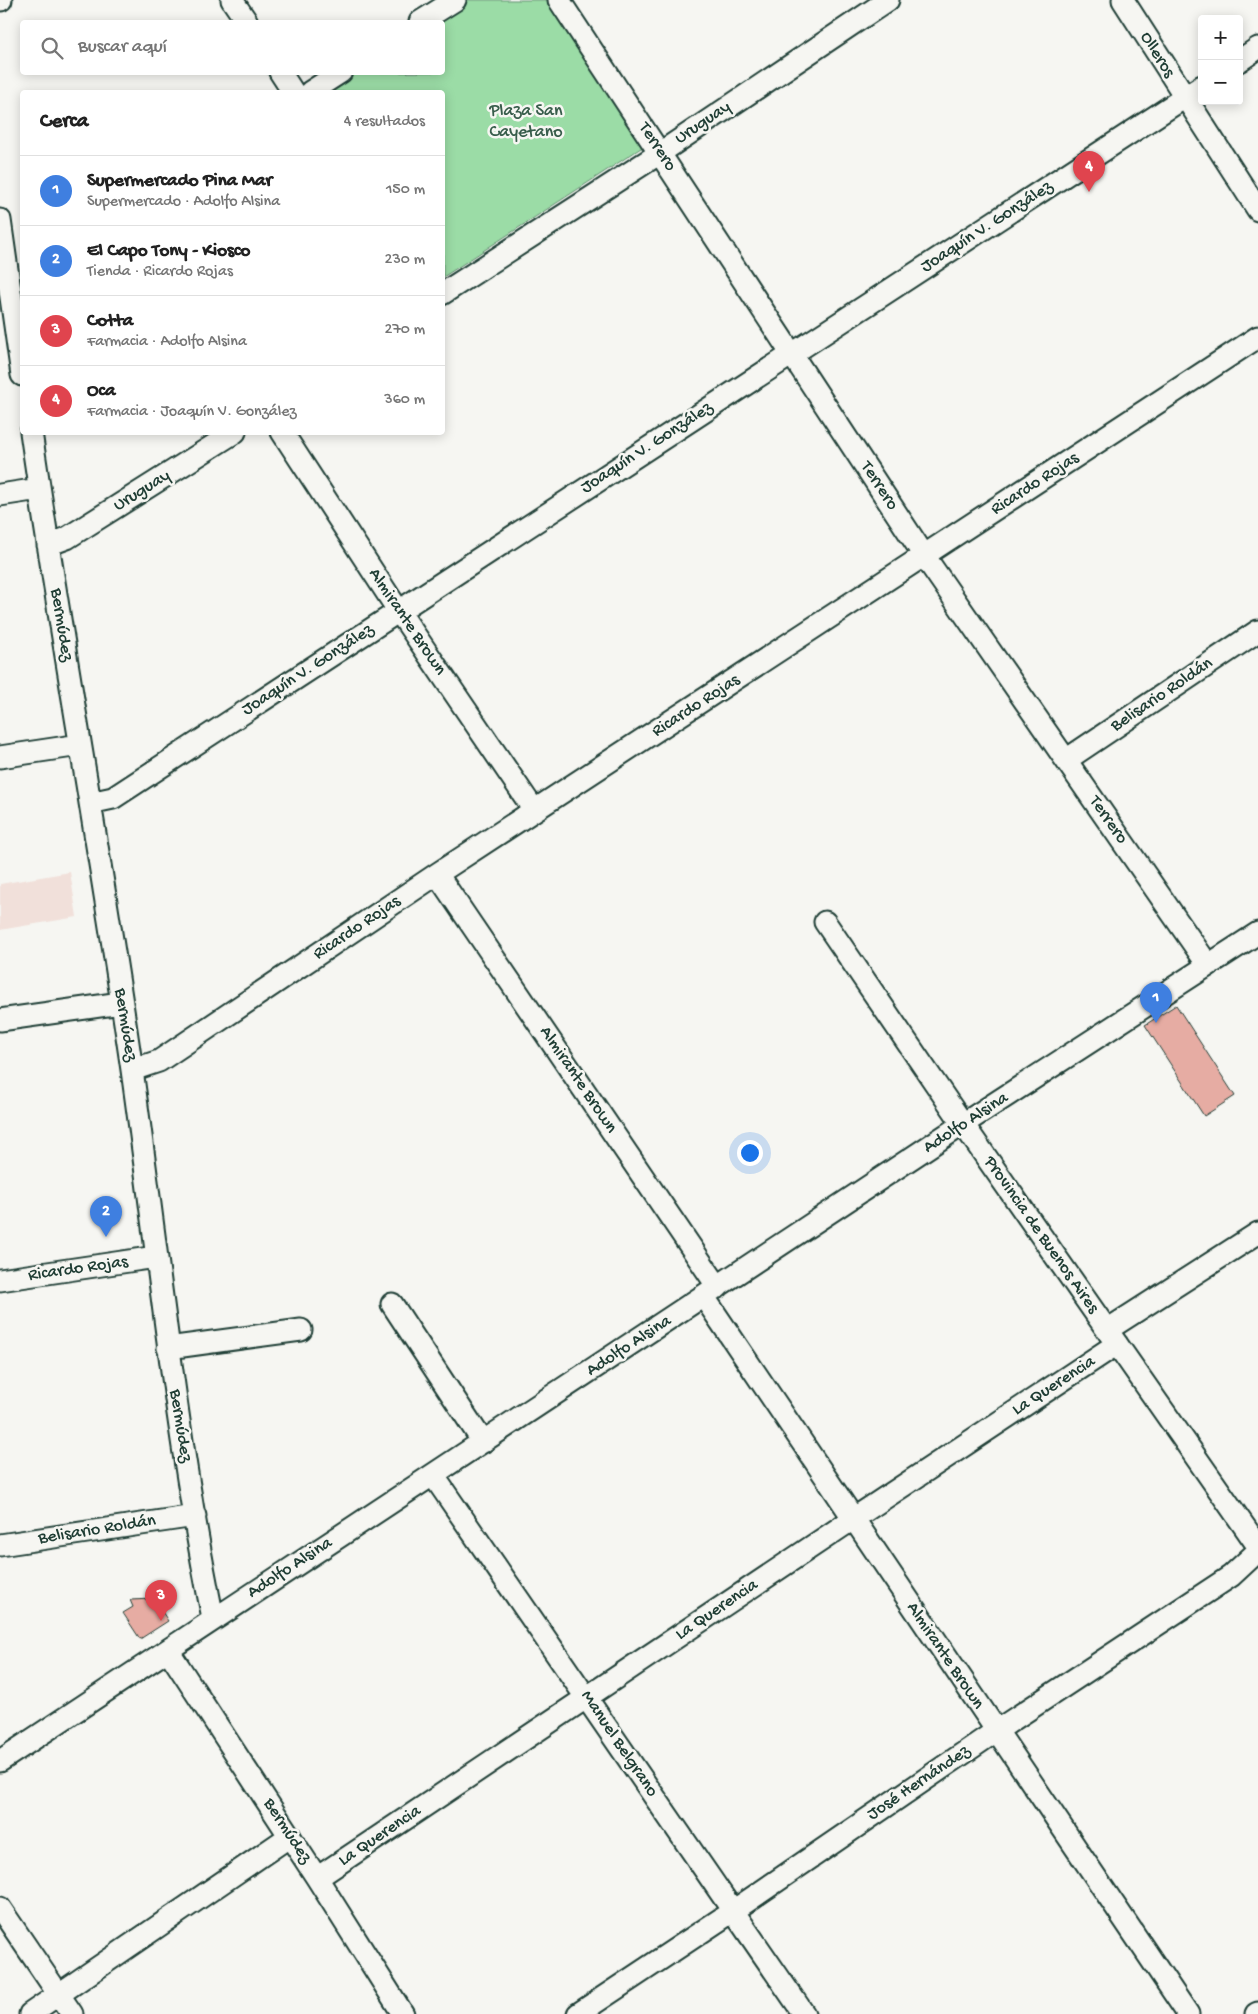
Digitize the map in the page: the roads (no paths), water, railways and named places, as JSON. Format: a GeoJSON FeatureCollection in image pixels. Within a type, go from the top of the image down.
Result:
{"type":"FeatureCollection","features":[{"type":"Feature","properties":{"kind":"street"},"geometry":{"type":"LineString","coordinates":[[232,0],[246,20]]}},
{"type":"Feature","properties":{"kind":"street"},"geometry":{"type":"LineString","coordinates":[[423,20],[455,0]]}},
{"type":"Feature","properties":{"kind":"street","name":"Terrero"},"geometry":{"type":"LineString","coordinates":[[559,0],[925,557],[1208,965]]}},
{"type":"Feature","properties":{"kind":"street","name":"Uruguay"},"geometry":{"type":"LineString","coordinates":[[445,292],[888,0]]}},
{"type":"Feature","properties":{"kind":"street","name":"Olleros"},"geometry":{"type":"LineString","coordinates":[[1123,0],[1193,92],[1258,210]]}},
{"type":"Feature","properties":{"kind":"street"},"geometry":{"type":"LineString","coordinates":[[1240,60],[1258,48]]}},
{"type":"Feature","properties":{"kind":"street"},"geometry":{"type":"LineString","coordinates":[[282,75],[292,90]]}},
{"type":"Feature","properties":{"kind":"street"},"geometry":{"type":"LineString","coordinates":[[313,90],[336,75]]}},
{"type":"Feature","properties":{"kind":"street","name":"Joaquín V. González"},"geometry":{"type":"LineString","coordinates":[[90,802],[114,798],[398,610],[1193,92]]}},
{"type":"Feature","properties":{"kind":"street"},"geometry":{"type":"LineString","coordinates":[[0,220],[16,284],[20,345]]}},
{"type":"Feature","properties":{"kind":"street","name":"Ricardo Rojas"},"geometry":{"type":"LineString","coordinates":[[132,1070],[159,1061],[534,810],[925,557],[1258,337]]}},
{"type":"Feature","properties":{"kind":"street","name":"Bermúdez"},"geometry":{"type":"LineString","coordinates":[[31,435],[122,1003],[168,1348],[194,1516],[213,1618]]}},
{"type":"Feature","properties":{"kind":"street","name":"Uruguay"},"geometry":{"type":"LineString","coordinates":[[48,545],[67,538],[230,435]]}},
{"type":"Feature","properties":{"kind":"street","name":"Almirante Brown"},"geometry":{"type":"LineString","coordinates":[[284,435],[398,610],[534,810]]}},
{"type":"Feature","properties":{"kind":"street"},"geometry":{"type":"LineString","coordinates":[[0,496],[39,490]]}},
{"type":"Feature","properties":{"kind":"street","name":"Belisario Roldán"},"geometry":{"type":"LineString","coordinates":[[1066,760],[1258,631]]}},
{"type":"Feature","properties":{"kind":"street"},"geometry":{"type":"LineString","coordinates":[[0,757],[80,745]]}},
{"type":"Feature","properties":{"kind":"street","name":"Almirante Brown"},"geometry":{"type":"LineString","coordinates":[[437,874],[711,1292],[852,1518],[1188,2014]]}},
{"type":"Feature","properties":{"kind":"street","name":"Provincia de Buenos Aires"},"geometry":{"type":"LineString","coordinates":[[825,922],[963,1124],[1258,1546]]}},
{"type":"Feature","properties":{"kind":"street","name":"Adolfo Alsina"},"geometry":{"type":"LineString","coordinates":[[0,1761],[213,1618],[711,1292],[963,1124],[1258,933]]}},
{"type":"Feature","properties":{"kind":"street"},"geometry":{"type":"LineString","coordinates":[[0,1020],[122,1003]]}},
{"type":"Feature","properties":{"kind":"street","name":"La Querencia"},"geometry":{"type":"LineString","coordinates":[[317,1878],[588,1698],[852,1518],[1258,1233]]}},
{"type":"Feature","properties":{"kind":"street","name":"Ricardo Rojas"},"geometry":{"type":"LineString","coordinates":[[0,1280],[156,1257]]}},
{"type":"Feature","properties":{"kind":"street"},"geometry":{"type":"LineString","coordinates":[[392,1304],[483,1442]]}},
{"type":"Feature","properties":{"kind":"street"},"geometry":{"type":"LineString","coordinates":[[168,1348],[301,1330]]}},
{"type":"Feature","properties":{"kind":"street","name":"Manuel Belgrano"},"geometry":{"type":"LineString","coordinates":[[433,1475],[804,2014]]}},
{"type":"Feature","properties":{"kind":"street","name":"Belisario Roldán"},"geometry":{"type":"LineString","coordinates":[[0,1545],[194,1516]]}},
{"type":"Feature","properties":{"kind":"street","name":"José Hernández"},"geometry":{"type":"LineString","coordinates":[[578,2014],[733,1911],[996,1730],[1231,1576],[1258,1551]]}},
{"type":"Feature","properties":{"kind":"street","name":"Bermúdez"},"geometry":{"type":"LineString","coordinates":[[168,1650],[317,1878],[400,2013]]}},
{"type":"Feature","properties":{"kind":"street"},"geometry":{"type":"LineString","coordinates":[[30,2014],[58,1993],[290,1836]]}},
{"type":"Feature","properties":{"kind":"street"},"geometry":{"type":"LineString","coordinates":[[0,1908],[72,2014]]}},
{"type":"Feature","properties":{"kind":"place","name":"Oca"},"geometry":{"type":"Point","coordinates":[1089,192]}},
{"type":"Feature","properties":{"kind":"place","name":"Supermercado Pina Mar"},"geometry":{"type":"Point","coordinates":[1156,1023]}},
{"type":"Feature","properties":{"kind":"place","name":"El Capo Tony - Kiosco"},"geometry":{"type":"Point","coordinates":[106,1237]}},
{"type":"Feature","properties":{"kind":"place","name":"Cotta"},"geometry":{"type":"Point","coordinates":[161,1621]}},
{"type":"Feature","properties":{"kind":"park label","name":"Plaza San Cayetano"},"geometry":{"type":"Point","coordinates":[526,121]}}]}
